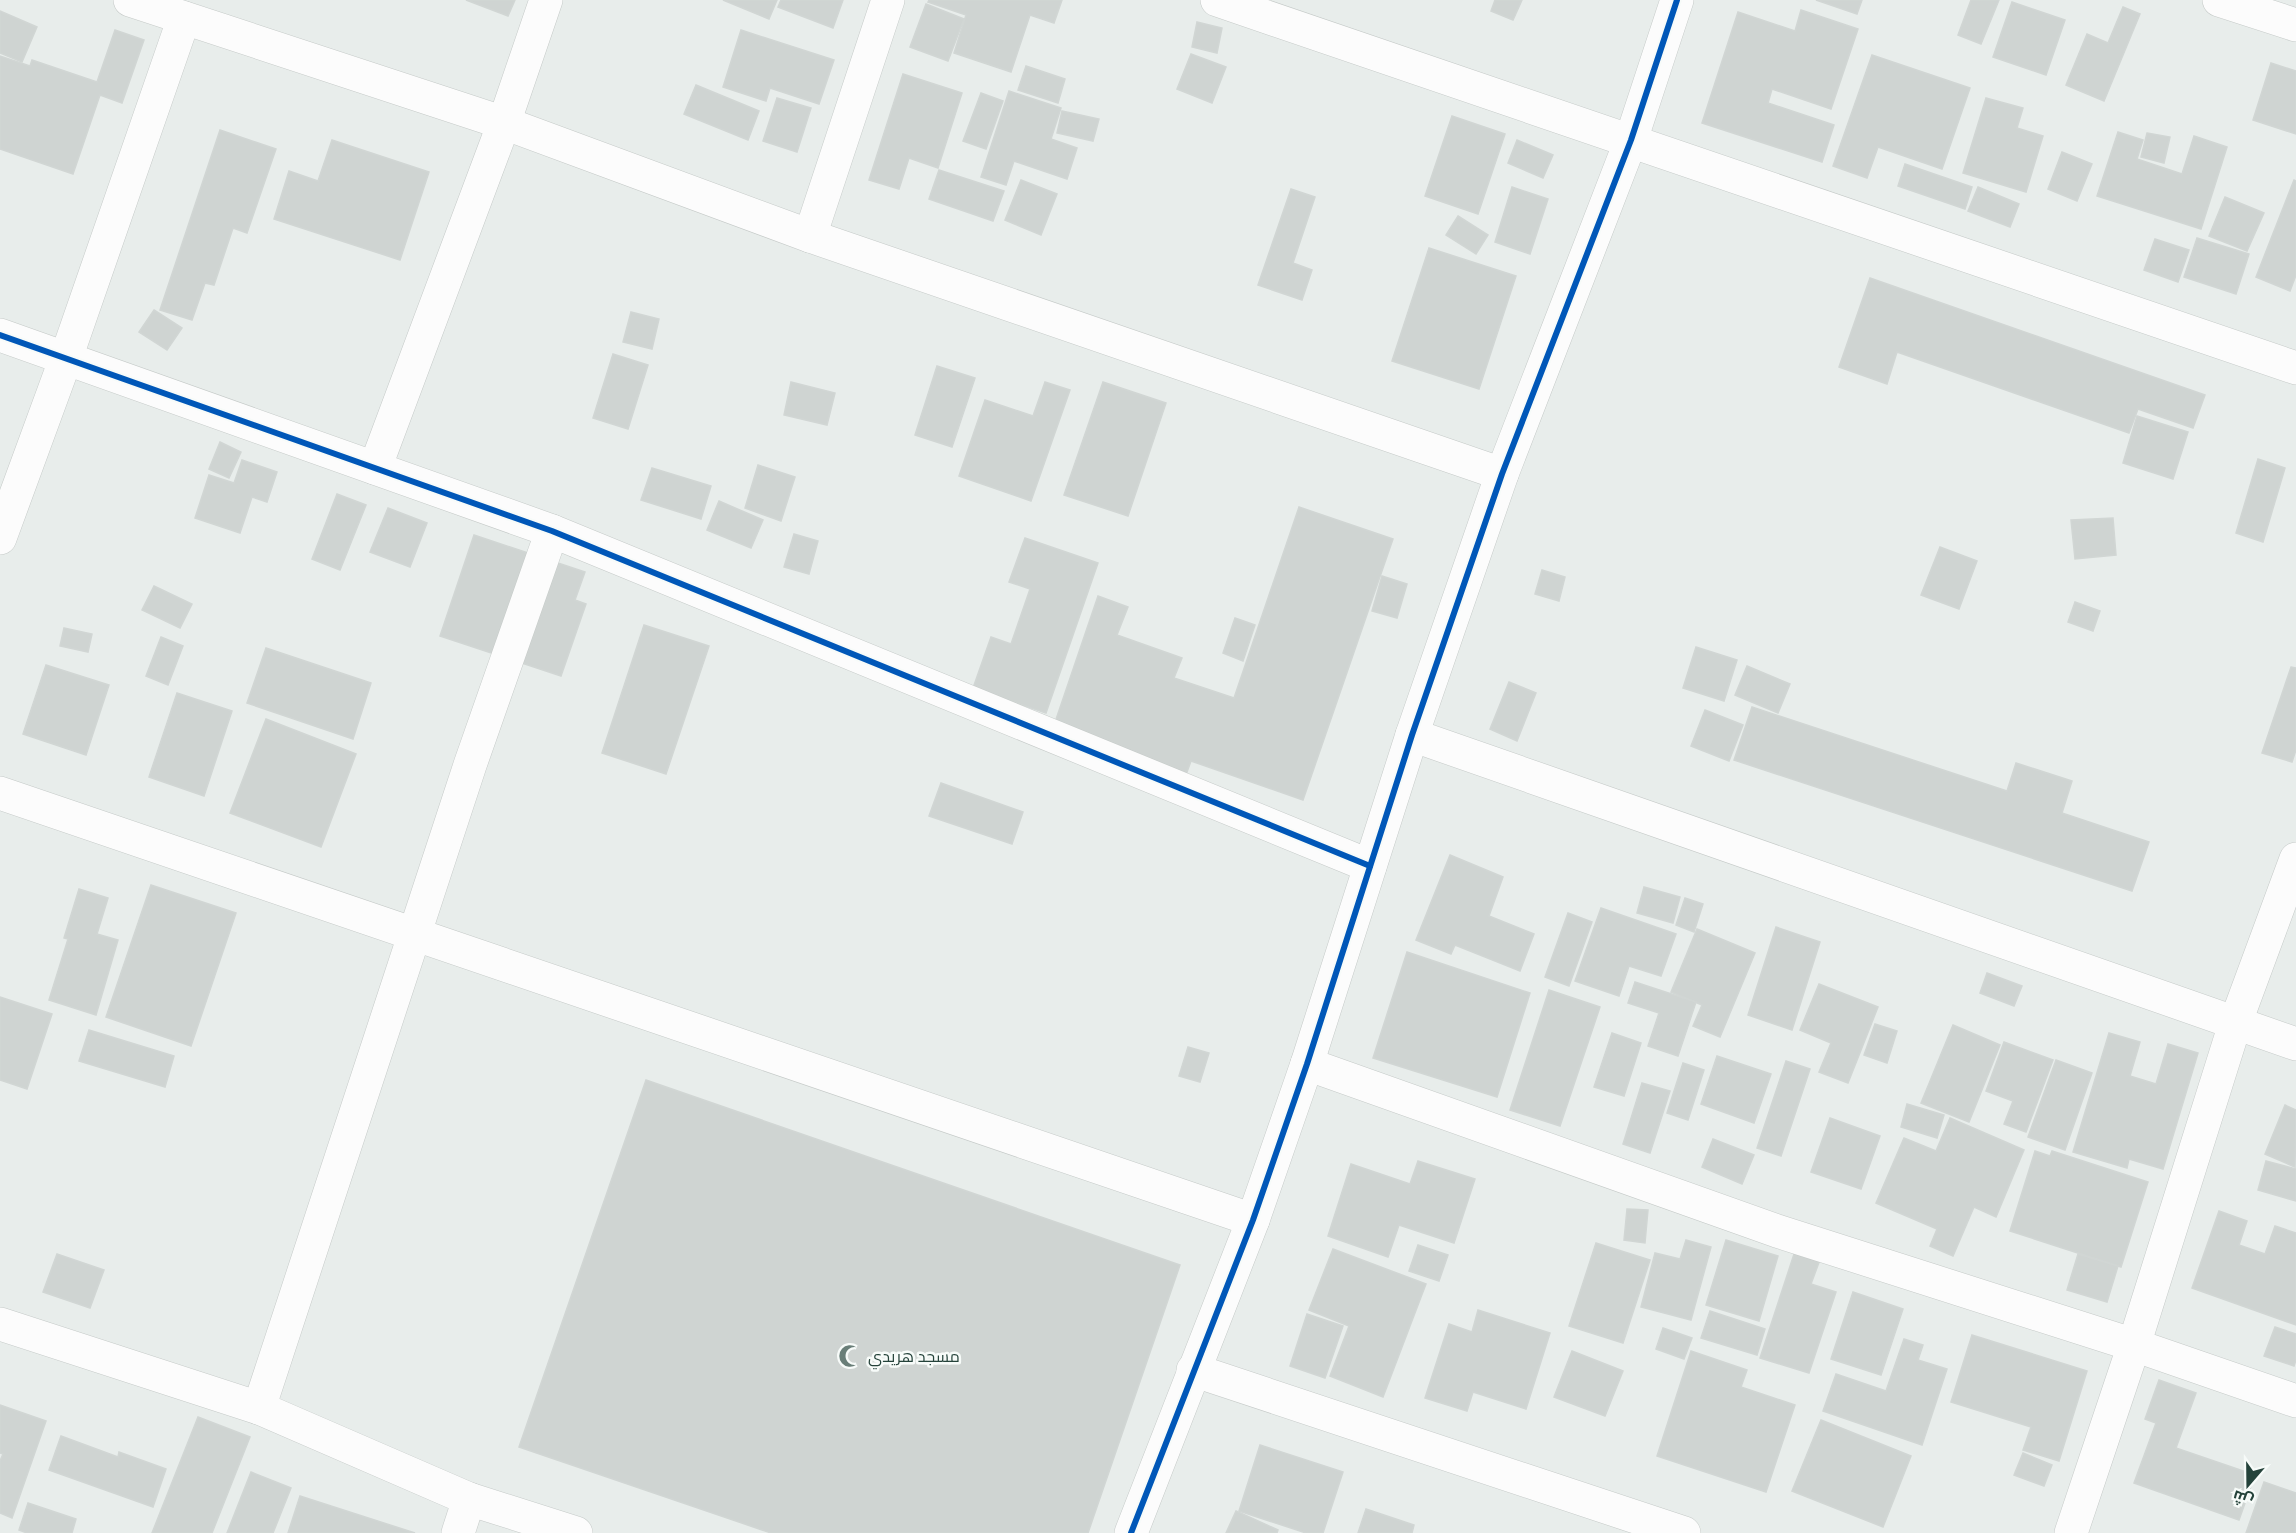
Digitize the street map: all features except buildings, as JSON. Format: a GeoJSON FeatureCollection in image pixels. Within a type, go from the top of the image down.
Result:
{"type":"FeatureCollection","features":[{"type":"Feature","properties":{"kind":"street"},"geometry":{"type":"LineString","coordinates":[[130,0],[504,123],[810,236],[1502,474]]}},
{"type":"Feature","properties":{"kind":"street"},"geometry":{"type":"LineString","coordinates":[[375,468],[504,123],[546,0]]}},
{"type":"Feature","properties":{"kind":"street"},"geometry":{"type":"LineString","coordinates":[[810,236],[888,0]]}},
{"type":"Feature","properties":{"kind":"street"},"geometry":{"type":"LineString","coordinates":[[1217,0],[2296,368]]}},
{"type":"Feature","properties":{"kind":"street"},"geometry":{"type":"LineString","coordinates":[[1131,1533],[1253,1220],[1307,1064],[1412,735],[1502,474],[1631,140],[1677,0]]}},
{"type":"Feature","properties":{"kind":"street"},"geometry":{"type":"LineString","coordinates":[[2219,0],[2296,25]]}},
{"type":"Feature","properties":{"kind":"street"},"geometry":{"type":"LineString","coordinates":[[0,538],[66,358],[183,18]]}},
{"type":"Feature","properties":{"kind":"street"},"geometry":{"type":"LineString","coordinates":[[0,335],[552,531],[1370,866]]}},
{"type":"Feature","properties":{"kind":"street"},"geometry":{"type":"LineString","coordinates":[[259,1408],[470,765],[552,531]]}},
{"type":"Feature","properties":{"kind":"street"},"geometry":{"type":"LineString","coordinates":[[1412,735],[2296,1044]]}},
{"type":"Feature","properties":{"kind":"street"},"geometry":{"type":"LineString","coordinates":[[0,793],[1253,1220]]}},
{"type":"Feature","properties":{"kind":"street"},"geometry":{"type":"LineString","coordinates":[[2071,1533],[2134,1345],[2235,1024],[2296,859]]}},
{"type":"Feature","properties":{"kind":"street"},"geometry":{"type":"LineString","coordinates":[[1307,1064],[1777,1231],[2134,1345],[2296,1401]]}},
{"type":"Feature","properties":{"kind":"street"},"geometry":{"type":"LineString","coordinates":[[0,1324],[259,1408],[469,1499],[576,1533]]}},
{"type":"Feature","properties":{"kind":"street"},"geometry":{"type":"LineString","coordinates":[[1193,1370],[1684,1533]]}},
{"type":"Feature","properties":{"kind":"street"},"geometry":{"type":"LineString","coordinates":[[458,1533],[469,1499]]}},
{"type":"Feature","properties":{"kind":"cycle path"},"geometry":{"type":"LineString","coordinates":[[1131,1533],[1253,1220],[1307,1064],[1412,735],[1502,474],[1631,140],[1677,0]]}},
{"type":"Feature","properties":{"kind":"cycle path"},"geometry":{"type":"LineString","coordinates":[[0,335],[552,531],[1370,866]]}},
{"type":"Feature","properties":{"kind":"place","name":"مسجد هريدي"},"geometry":{"type":"Point","coordinates":[850,1356]}}]}
